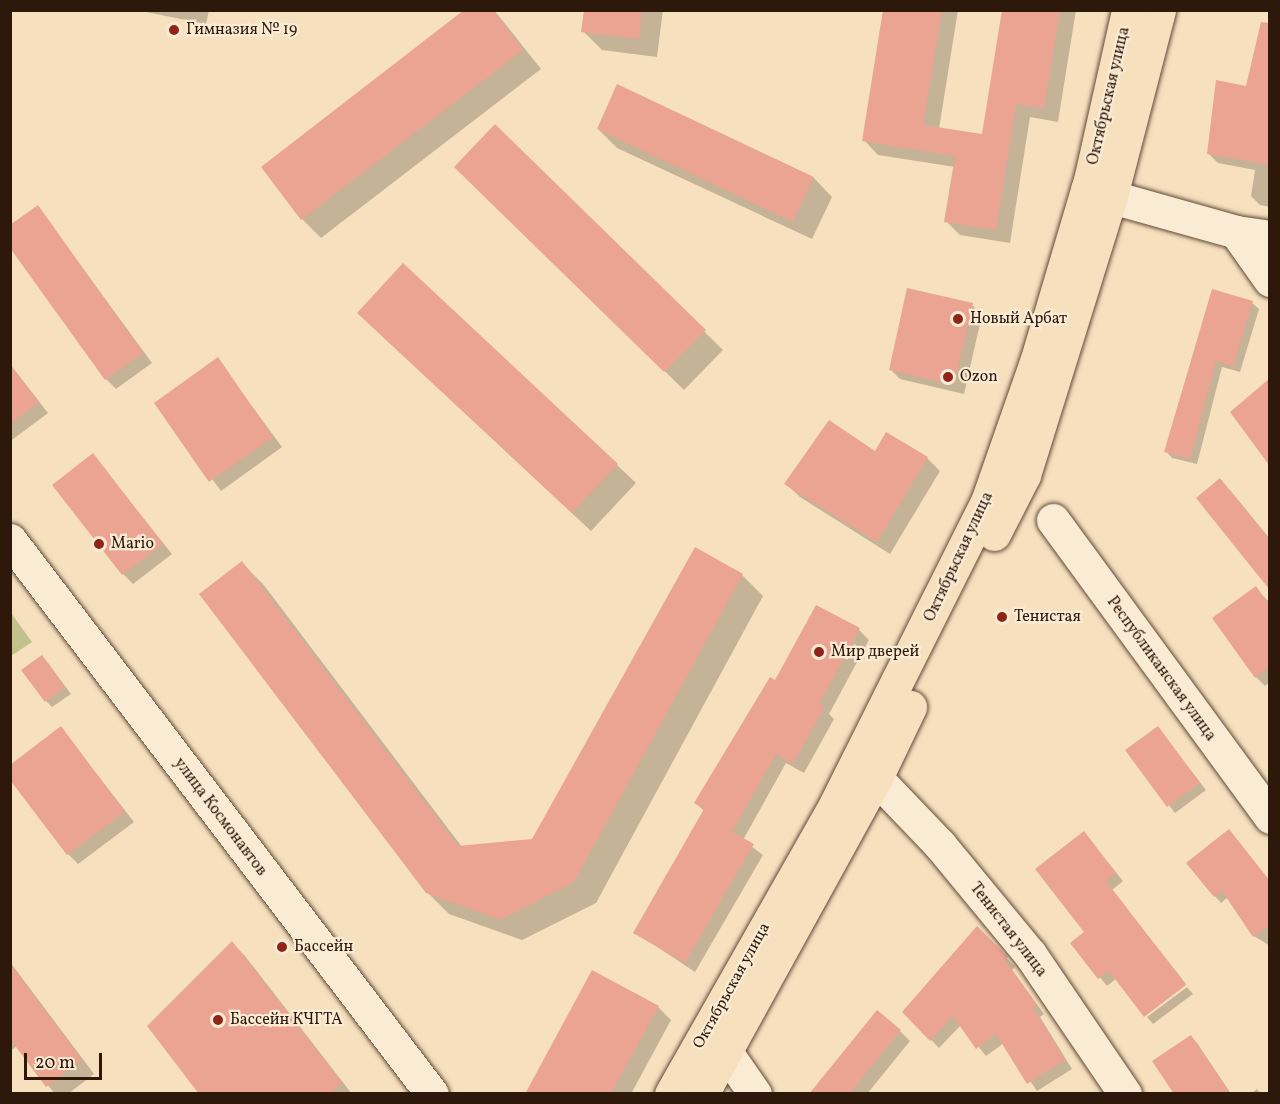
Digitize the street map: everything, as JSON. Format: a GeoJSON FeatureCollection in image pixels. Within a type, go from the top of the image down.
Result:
{"type":"FeatureCollection","features":[{"type":"Feature","properties":{"kind":"main road","name":"Октябрьская улица"},"geometry":{"type":"LineString","coordinates":[[702,1094],[876,778],[1024,475],[1099,193],[1128,10]]}},
{"type":"Feature","properties":{"kind":"main road","name":"Октябрьская улица"},"geometry":{"type":"LineString","coordinates":[[671,1094],[836,803],[922,638],[988,499],[1099,193],[1159,10]]}},
{"type":"Feature","properties":{"kind":"street"},"geometry":{"type":"LineString","coordinates":[[1099,193],[1236,232],[1269,237]]}},
{"type":"Feature","properties":{"kind":"street"},"geometry":{"type":"LineString","coordinates":[[1236,232],[1269,280]]}},
{"type":"Feature","properties":{"kind":"street","name":"Республиканская улица"},"geometry":{"type":"LineString","coordinates":[[1053,520],[1269,818]]}},
{"type":"Feature","properties":{"kind":"street","name":"улица Космонавтов"},"geometry":{"type":"LineString","coordinates":[[10,540],[432,1094]]}},
{"type":"Feature","properties":{"kind":"street","name":"Тенистая улица"},"geometry":{"type":"LineString","coordinates":[[876,778],[940,845],[1030,954],[1125,1094]]}},
{"type":"Feature","properties":{"kind":"street"},"geometry":{"type":"LineString","coordinates":[[726,1053],[755,1094]]}},
{"type":"Feature","properties":{"kind":"shaded area"},"geometry":{"type":"Polygon","coordinates":[[[11,613],[32,642],[11,656],[10,655],[11,613]]]}},
{"type":"Feature","properties":{"kind":"building"},"geometry":{"type":"Polygon","coordinates":[[[464,10],[493,10],[523,50],[301,220],[261,167],[464,10]]]}},
{"type":"Feature","properties":{"kind":"building"},"geometry":{"type":"Polygon","coordinates":[[[584,10],[642,10],[639,39],[581,32],[584,10]]]}},
{"type":"Feature","properties":{"kind":"building"},"geometry":{"type":"Polygon","coordinates":[[[883,10],[942,10],[923,125],[982,134],[1002,10],[1060,10],[1044,108],[1016,104],[996,230],[944,222],[955,156],[862,141],[883,10]]]}},
{"type":"Feature","properties":{"kind":"building"},"geometry":{"type":"Polygon","coordinates":[[[1261,22],[1269,23],[1269,165],[1207,154],[1216,80],[1246,86],[1261,22]]]}},
{"type":"Feature","properties":{"kind":"building"},"geometry":{"type":"Polygon","coordinates":[[[617,84],[814,177],[793,222],[597,129],[617,84]]]}},
{"type":"Feature","properties":{"kind":"building"},"geometry":{"type":"Polygon","coordinates":[[[495,124],[706,330],[664,372],[454,167],[495,124]]]}},
{"type":"Feature","properties":{"kind":"building"},"geometry":{"type":"Polygon","coordinates":[[[38,205],[143,353],[105,380],[10,248],[10,225],[38,205]]]}},
{"type":"Feature","properties":{"kind":"building"},"geometry":{"type":"Polygon","coordinates":[[[403,263],[618,464],[572,513],[357,313],[403,263]]]}},
{"type":"Feature","properties":{"kind":"building"},"geometry":{"type":"Polygon","coordinates":[[[907,288],[973,303],[954,385],[889,370],[907,288]]]}},
{"type":"Feature","properties":{"kind":"building"},"geometry":{"type":"Polygon","coordinates":[[[1212,289],[1253,301],[1233,366],[1216,361],[1190,459],[1164,452],[1212,289]]]}},
{"type":"Feature","properties":{"kind":"building"},"geometry":{"type":"Polygon","coordinates":[[[218,357],[273,437],[209,482],[154,403],[218,357]]]}},
{"type":"Feature","properties":{"kind":"building"},"geometry":{"type":"Polygon","coordinates":[[[10,365],[39,402],[10,424],[10,365]]]}},
{"type":"Feature","properties":{"kind":"building"},"geometry":{"type":"Polygon","coordinates":[[[1269,379],[1269,465],[1230,412],[1269,379]]]}},
{"type":"Feature","properties":{"kind":"building"},"geometry":{"type":"Polygon","coordinates":[[[829,420],[875,451],[886,432],[928,457],[877,542],[784,484],[829,420]]]}},
{"type":"Feature","properties":{"kind":"building"},"geometry":{"type":"Polygon","coordinates":[[[93,453],[163,544],[122,575],[52,485],[93,453]]]}},
{"type":"Feature","properties":{"kind":"building"},"geometry":{"type":"Polygon","coordinates":[[[1220,478],[1269,539],[1269,589],[1196,498],[1220,478]]]}},
{"type":"Feature","properties":{"kind":"building"},"geometry":{"type":"Polygon","coordinates":[[[695,547],[743,574],[574,882],[500,920],[426,893],[199,594],[242,561],[458,846],[532,839],[695,547]]]}},
{"type":"Feature","properties":{"kind":"building"},"geometry":{"type":"Polygon","coordinates":[[[1256,586],[1269,605],[1269,667],[1255,678],[1212,618],[1256,586]]]}},
{"type":"Feature","properties":{"kind":"building"},"geometry":{"type":"Polygon","coordinates":[[[816,605],[860,628],[819,704],[825,707],[793,764],[776,754],[732,832],[754,844],[685,963],[633,933],[704,809],[694,803],[770,677],[775,680],[816,605]]]}},
{"type":"Feature","properties":{"kind":"building"},"geometry":{"type":"Polygon","coordinates":[[[42,655],[65,687],[45,702],[21,670],[42,655]]]}},
{"type":"Feature","properties":{"kind":"building"},"geometry":{"type":"Polygon","coordinates":[[[61,726],[125,812],[67,855],[10,780],[10,765],[61,726]]]}},
{"type":"Feature","properties":{"kind":"building"},"geometry":{"type":"Polygon","coordinates":[[[1158,726],[1200,783],[1167,807],[1125,750],[1158,726]]]}},
{"type":"Feature","properties":{"kind":"building"},"geometry":{"type":"Polygon","coordinates":[[[1229,829],[1269,880],[1269,926],[1253,937],[1222,891],[1214,897],[1186,863],[1229,829]]]}},
{"type":"Feature","properties":{"kind":"building"},"geometry":{"type":"Polygon","coordinates":[[[1084,831],[1116,873],[1106,881],[1186,985],[1144,1017],[1109,971],[1098,979],[1070,943],[1084,932],[1035,869],[1084,831]]]}},
{"type":"Feature","properties":{"kind":"building"},"geometry":{"type":"Polygon","coordinates":[[[977,926],[1008,957],[1005,960],[1037,1005],[1033,1008],[1065,1060],[1027,1084],[996,1034],[976,1049],[953,1016],[930,1041],[902,1012],[977,926]]]}},
{"type":"Feature","properties":{"kind":"building","name":"Бассейн КЧГТА"},"geometry":{"type":"Polygon","coordinates":[[[232,941],[342,1083],[329,1094],[199,1094],[147,1026],[232,941]]]}},
{"type":"Feature","properties":{"kind":"building"},"geometry":{"type":"Polygon","coordinates":[[[10,964],[82,1060],[46,1087],[10,1039],[10,964]]]}},
{"type":"Feature","properties":{"kind":"building"},"geometry":{"type":"Polygon","coordinates":[[[592,970],[659,1006],[611,1094],[525,1094],[592,970]]]}},
{"type":"Feature","properties":{"kind":"building"},"geometry":{"type":"Polygon","coordinates":[[[877,1010],[901,1030],[849,1094],[809,1094],[877,1010]]]}},
{"type":"Feature","properties":{"kind":"building"},"geometry":{"type":"Polygon","coordinates":[[[1191,1035],[1231,1094],[1174,1094],[1152,1061],[1191,1035]]]}},
{"type":"Feature","properties":{"kind":"place","name":"Гимназия № 19"},"geometry":{"type":"Point","coordinates":[174,30]}},
{"type":"Feature","properties":{"kind":"place","name":"Новый Арбат"},"geometry":{"type":"Point","coordinates":[958,319]}},
{"type":"Feature","properties":{"kind":"place","name":"Ozon"},"geometry":{"type":"Point","coordinates":[948,377]}},
{"type":"Feature","properties":{"kind":"place","name":"Mario"},"geometry":{"type":"Point","coordinates":[99,544]}},
{"type":"Feature","properties":{"kind":"place","name":"Тенистая"},"geometry":{"type":"Point","coordinates":[1002,617]}},
{"type":"Feature","properties":{"kind":"place","name":"Мир дверей"},"geometry":{"type":"Point","coordinates":[819,652]}},
{"type":"Feature","properties":{"kind":"place","name":"Бассейн"},"geometry":{"type":"Point","coordinates":[282,947]}},
{"type":"Feature","properties":{"kind":"place","name":"Бассейн КЧГТА"},"geometry":{"type":"Point","coordinates":[218,1020]}}]}
